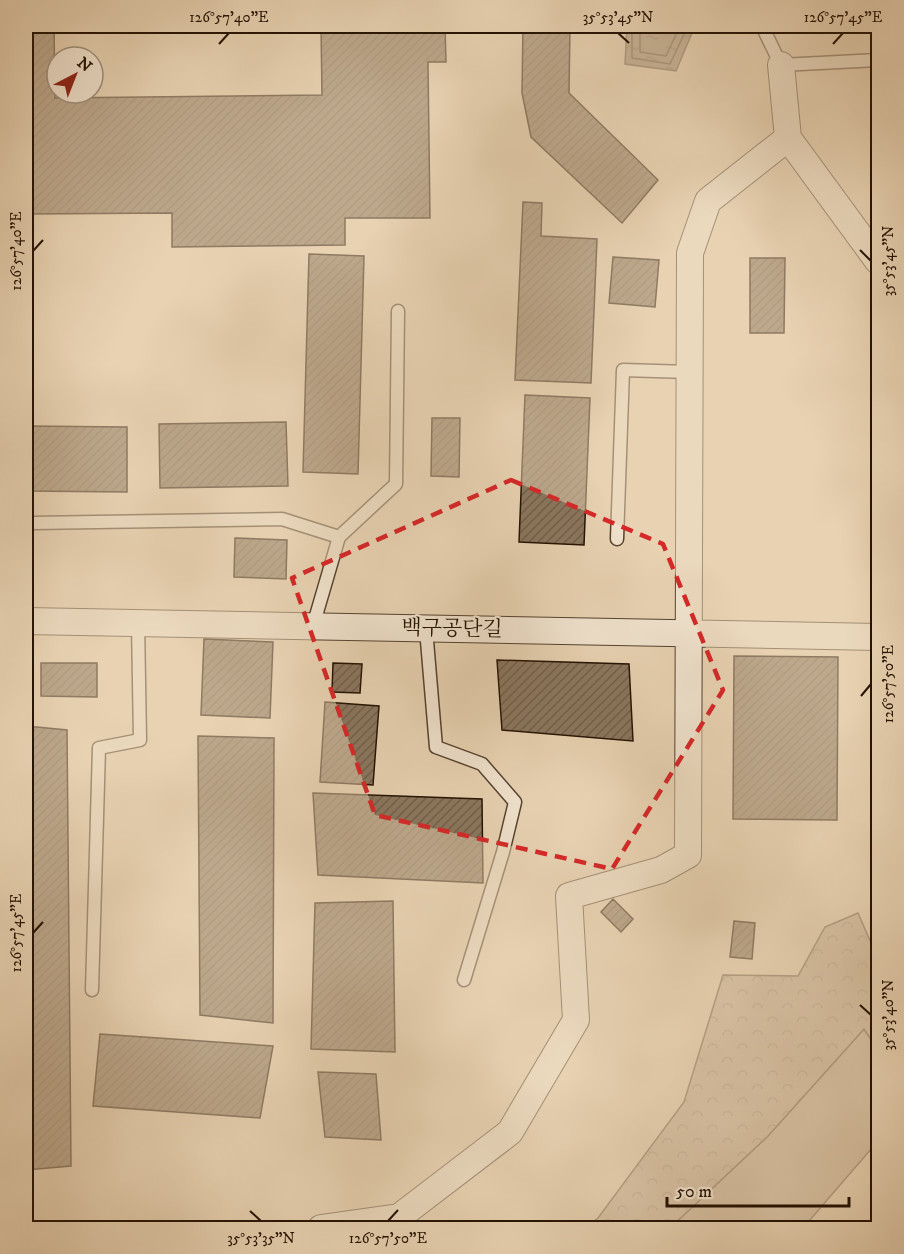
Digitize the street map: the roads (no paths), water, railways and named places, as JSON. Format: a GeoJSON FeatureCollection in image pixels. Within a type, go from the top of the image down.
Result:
{"type":"FeatureCollection","features":[{"type":"Feature","properties":{"kind":"street"},"geometry":{"type":"LineString","coordinates":[[781,65],[788,138],[879,261]]}},
{"type":"Feature","properties":{"kind":"street"},"geometry":{"type":"LineString","coordinates":[[321,1228],[399,1217],[510,1132],[576,1020],[569,896],[661,870],[688,855],[690,253],[708,201],[788,138]]}},
{"type":"Feature","properties":{"kind":"street","name":"백구공단길"},"geometry":{"type":"LineString","coordinates":[[26,621],[879,638]]}},
{"type":"Feature","properties":{"kind":"lane"},"geometry":{"type":"LineString","coordinates":[[762,26],[781,65],[879,60]]}},
{"type":"Feature","properties":{"kind":"lane"},"geometry":{"type":"LineString","coordinates":[[313,626],[339,537],[396,484],[398,311]]}},
{"type":"Feature","properties":{"kind":"lane"},"geometry":{"type":"LineString","coordinates":[[617,539],[623,370],[689,372]]}},
{"type":"Feature","properties":{"kind":"lane"},"geometry":{"type":"LineString","coordinates":[[33,524],[282,519],[339,537]]}},
{"type":"Feature","properties":{"kind":"lane"},"geometry":{"type":"LineString","coordinates":[[92,990],[99,748],[140,740],[138,623]]}},
{"type":"Feature","properties":{"kind":"lane"},"geometry":{"type":"LineString","coordinates":[[426,629],[436,747],[482,764],[515,802],[503,852],[464,980]]}},
{"type":"Feature","properties":{"kind":"water"},"geometry":{"type":"Polygon","coordinates":[[[627,26],[695,26],[676,71],[625,64],[627,26]]]}}]}
